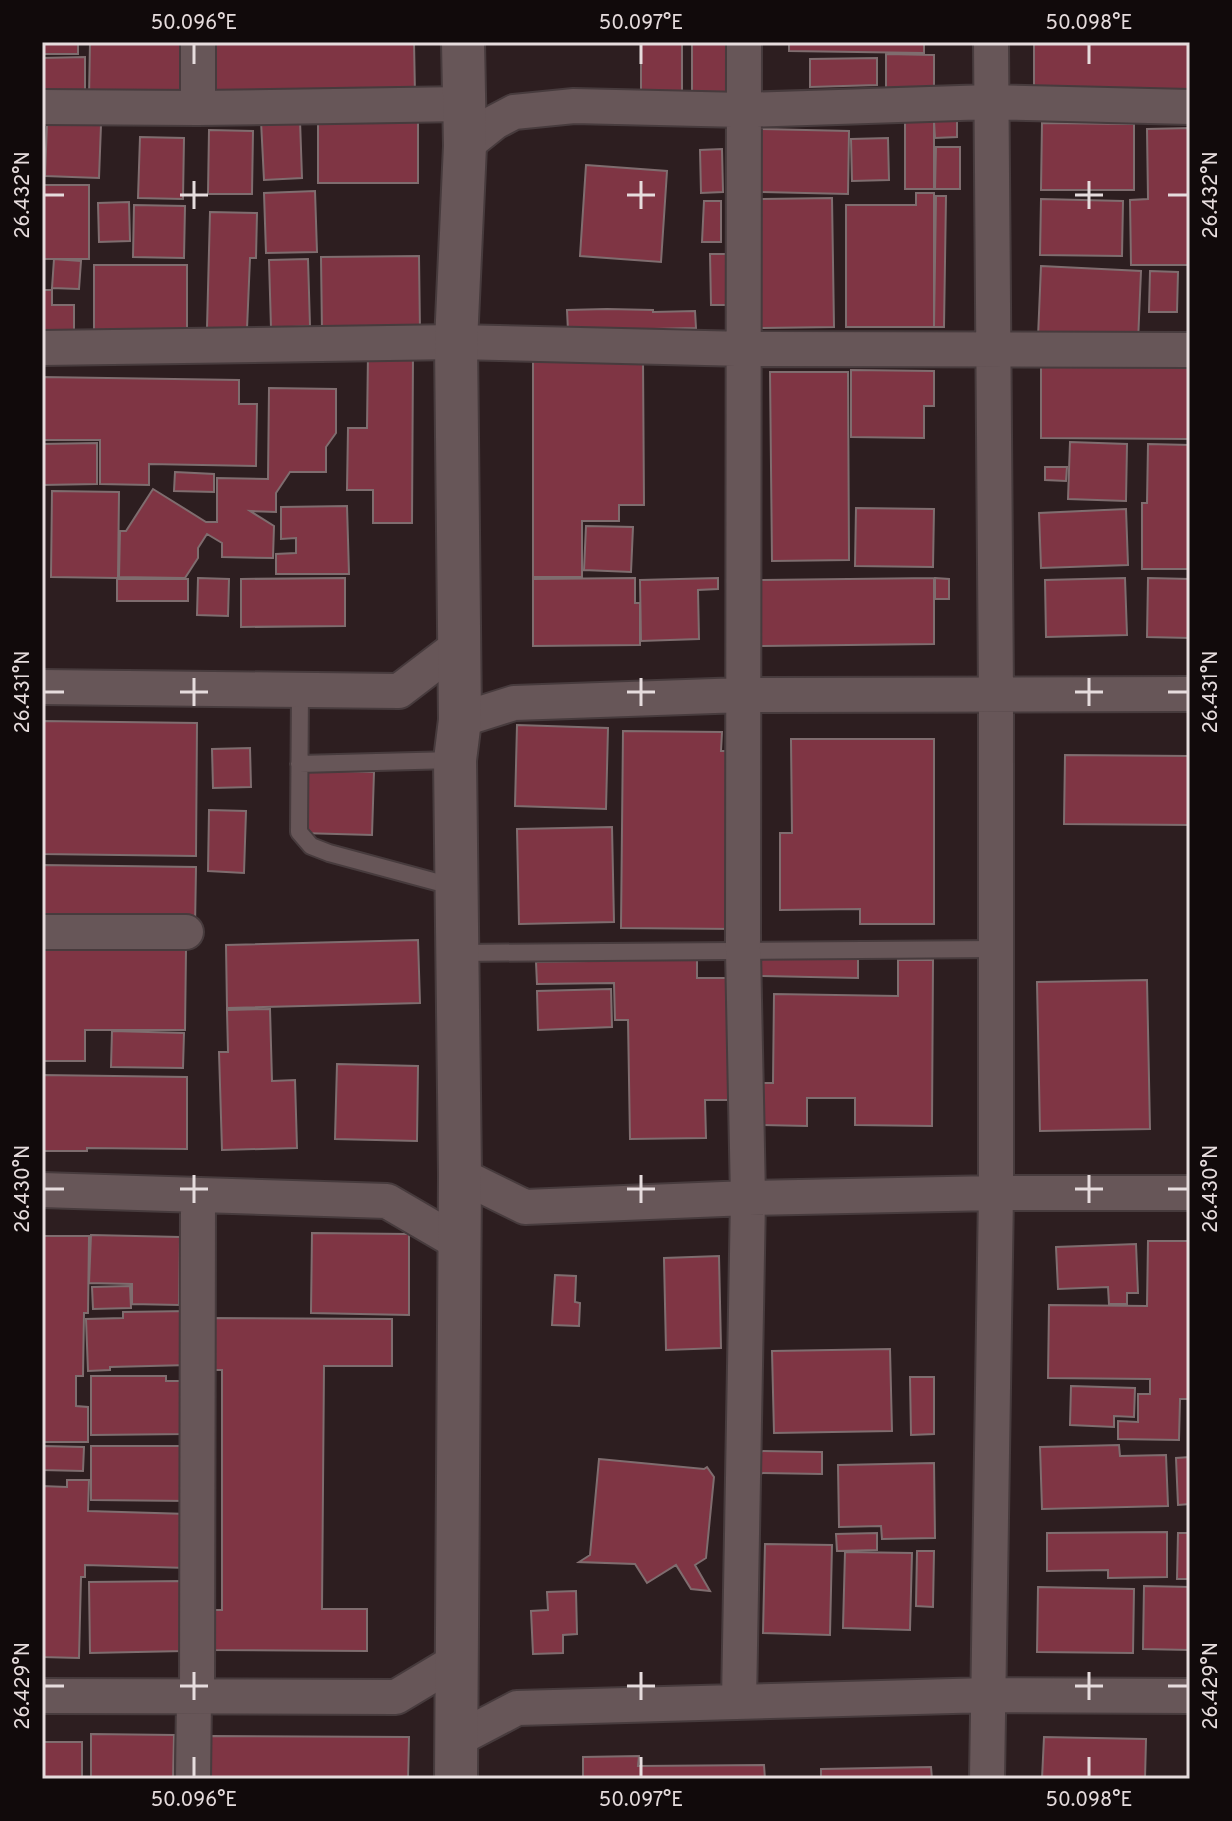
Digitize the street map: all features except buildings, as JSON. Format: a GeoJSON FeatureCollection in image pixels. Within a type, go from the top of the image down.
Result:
{"type":"FeatureCollection","features":[{"type":"Feature","properties":{"kind":"street"},"geometry":{"type":"LineString","coordinates":[[198,42],[198,108]]}},
{"type":"Feature","properties":{"kind":"street"},"geometry":{"type":"LineString","coordinates":[[456,1760],[460,1175],[456,342],[465,146],[463,42]]}},
{"type":"Feature","properties":{"kind":"street"},"geometry":{"type":"LineString","coordinates":[[739,1702],[748,1198],[743,950],[744,42]]}},
{"type":"Feature","properties":{"kind":"street"},"geometry":{"type":"LineString","coordinates":[[987,1779],[996,1193],[991,42]]}},
{"type":"Feature","properties":{"kind":"street"},"geometry":{"type":"LineString","coordinates":[[465,146],[495,122],[514,112],[574,106],[743,110],[990,102],[1190,107]]}},
{"type":"Feature","properties":{"kind":"street"},"geometry":{"type":"LineString","coordinates":[[42,107],[464,104]]}},
{"type":"Feature","properties":{"kind":"street"},"geometry":{"type":"LineString","coordinates":[[42,348],[456,342],[746,349],[1190,350]]}},
{"type":"Feature","properties":{"kind":"street"},"geometry":{"type":"LineString","coordinates":[[42,687],[399,691],[458,646]]}},
{"type":"Feature","properties":{"kind":"street"},"geometry":{"type":"LineString","coordinates":[[458,740],[514,703],[743,695],[1190,694]]}},
{"type":"Feature","properties":{"kind":"street"},"geometry":{"type":"LineString","coordinates":[[42,932],[186,932]]}},
{"type":"Feature","properties":{"kind":"street"},"geometry":{"type":"LineString","coordinates":[[460,1175],[525,1207],[748,1198],[1190,1193]]}},
{"type":"Feature","properties":{"kind":"street"},"geometry":{"type":"LineString","coordinates":[[42,1190],[387,1201],[459,1243]]}},
{"type":"Feature","properties":{"kind":"street"},"geometry":{"type":"LineString","coordinates":[[193,1779],[198,1195]]}},
{"type":"Feature","properties":{"kind":"street"},"geometry":{"type":"LineString","coordinates":[[42,1696],[396,1697],[456,1661]]}},
{"type":"Feature","properties":{"kind":"street"},"geometry":{"type":"LineString","coordinates":[[456,1760],[517,1708],[989,1695],[1190,1696]]}},
{"type":"Feature","properties":{"kind":"lane"},"geometry":{"type":"LineString","coordinates":[[300,690],[299,832],[311,846],[457,888]]}},
{"type":"Feature","properties":{"kind":"lane"},"geometry":{"type":"LineString","coordinates":[[299,764],[458,740]]}},
{"type":"Feature","properties":{"kind":"lane"},"geometry":{"type":"LineString","coordinates":[[457,953],[996,949]]}}]}
